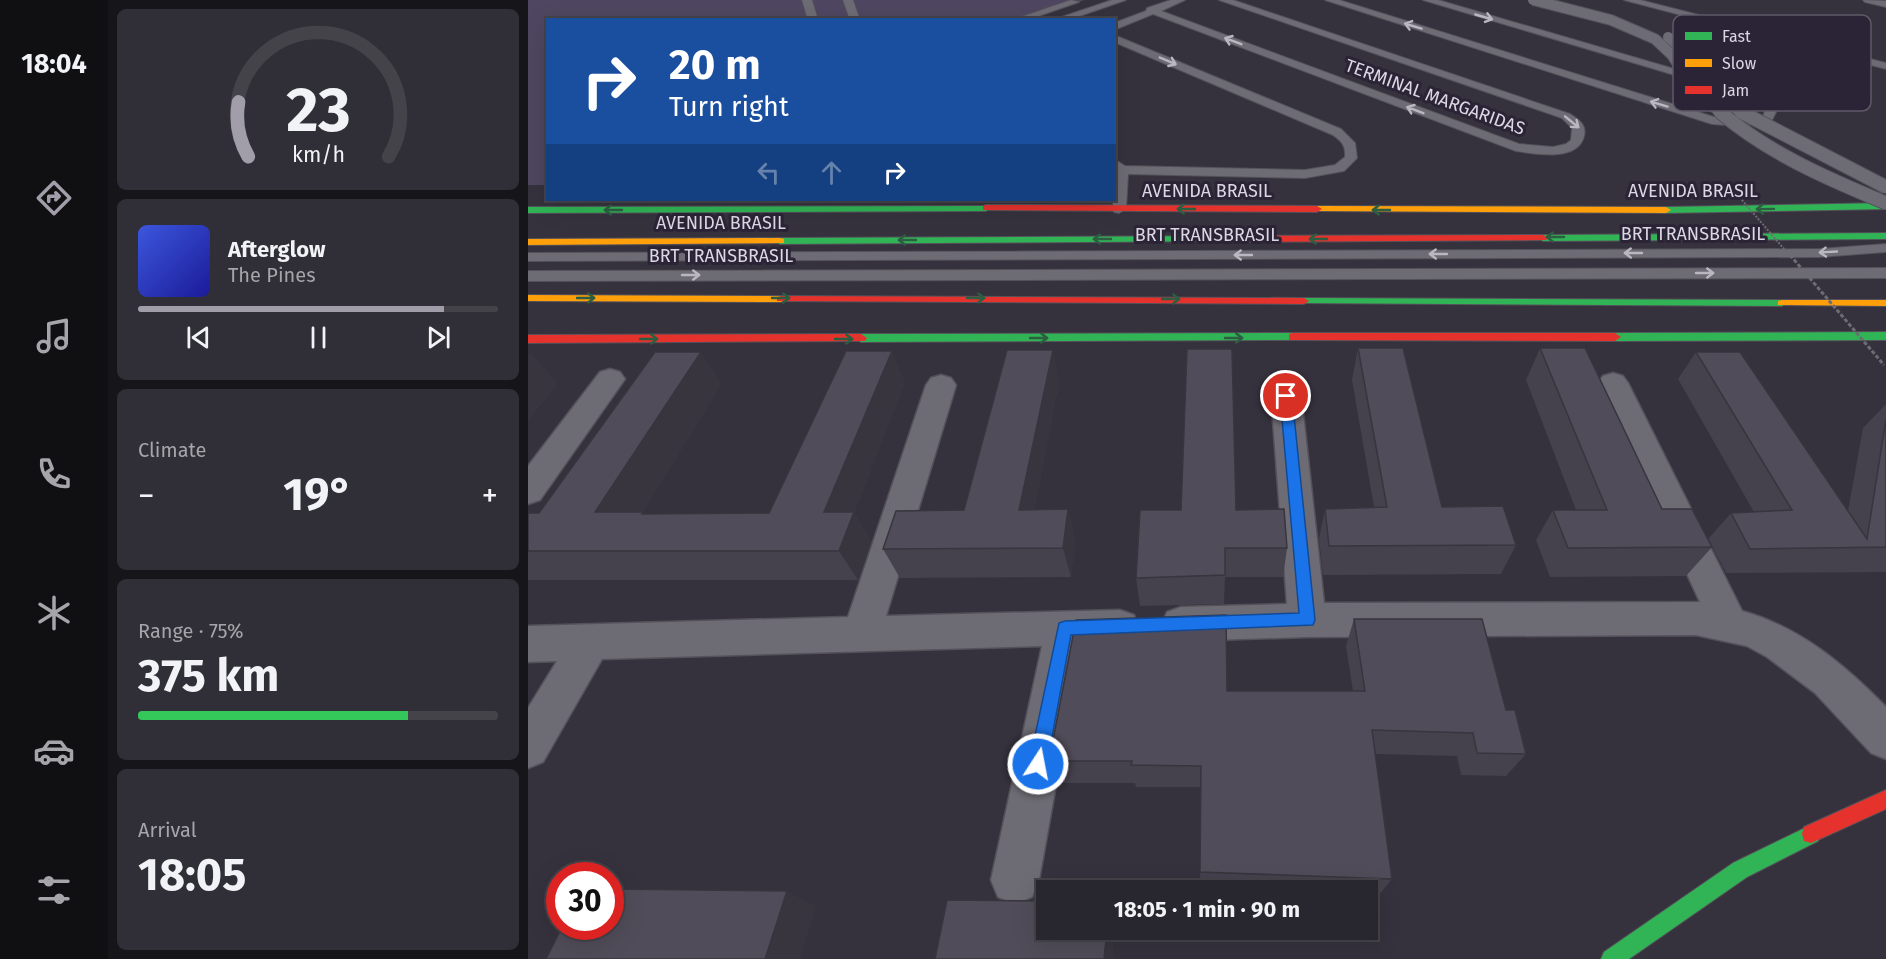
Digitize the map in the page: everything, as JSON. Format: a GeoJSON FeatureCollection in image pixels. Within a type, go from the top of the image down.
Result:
{"type":"FeatureCollection","features":[{"type":"Feature","properties":{"kind":"main road","name":"AVENIDA BRASIL"},"geometry":{"type":"LineString","coordinates":[[528,210],[687,210],[814,204],[1119,209],[1570,210],[1886,205]]}},
{"type":"Feature","properties":{"kind":"main road"},"geometry":{"type":"LineString","coordinates":[[1359,238],[1570,210]]}},
{"type":"Feature","properties":{"kind":"main road","name":"AVENIDA BRASIL"},"geometry":{"type":"LineString","coordinates":[[528,242],[1886,236]]}},
{"type":"Feature","properties":{"kind":"main road"},"geometry":{"type":"LineString","coordinates":[[528,298],[1886,303]]}},
{"type":"Feature","properties":{"kind":"main road"},"geometry":{"type":"LineString","coordinates":[[528,339],[1886,336]]}},
{"type":"Feature","properties":{"kind":"main road"},"geometry":{"type":"LineString","coordinates":[[1611,959],[1740,870],[1840,819],[1886,799]]}},
{"type":"Feature","properties":{"kind":"street"},"geometry":{"type":"LineString","coordinates":[[528,491],[610,379]]}},
{"type":"Feature","properties":{"kind":"street"},"geometry":{"type":"LineString","coordinates":[[1613,383],[1730,625]]}},
{"type":"Feature","properties":{"kind":"street"},"geometry":{"type":"LineString","coordinates":[[861,635],[941,385]]}},
{"type":"Feature","properties":{"kind":"street"},"geometry":{"type":"LineString","coordinates":[[1286,396],[1307,620]]}},
{"type":"Feature","properties":{"kind":"street"},"geometry":{"type":"LineString","coordinates":[[528,644],[1307,620],[1696,618],[1762,634],[1796,653],[1818,669],[1855,703],[1886,738]]}},
{"type":"Feature","properties":{"kind":"street"},"geometry":{"type":"LineString","coordinates":[[1015,880],[1065,628]]}},
{"type":"Feature","properties":{"kind":"street"},"geometry":{"type":"LineString","coordinates":[[528,747],[590,643]]}},
{"type":"Feature","properties":{"kind":"lane"},"geometry":{"type":"LineString","coordinates":[[807,0],[812,18]]}},
{"type":"Feature","properties":{"kind":"lane"},"geometry":{"type":"LineString","coordinates":[[848,0],[854,18]]}},
{"type":"Feature","properties":{"kind":"lane"},"geometry":{"type":"LineString","coordinates":[[1022,18],[1079,0]]}},
{"type":"Feature","properties":{"kind":"lane"},"geometry":{"type":"LineString","coordinates":[[1063,18],[1121,0]]}},
{"type":"Feature","properties":{"kind":"lane"},"geometry":{"type":"LineString","coordinates":[[1116,26],[1139,18],[1150,10],[1179,0]]}},
{"type":"Feature","properties":{"kind":"lane","name":"TERMINAL MARGARIDAS"},"geometry":{"type":"LineString","coordinates":[[1150,10],[1516,147],[1552,151],[1575,144],[1579,138],[1580,129],[1566,116],[1224,0]]}},
{"type":"Feature","properties":{"kind":"lane"},"geometry":{"type":"LineString","coordinates":[[1330,0],[1673,108]]}},
{"type":"Feature","properties":{"kind":"lane"},"geometry":{"type":"LineString","coordinates":[[1428,0],[1673,72]]}},
{"type":"Feature","properties":{"kind":"lane"},"geometry":{"type":"LineString","coordinates":[[1533,0],[1618,23],[1655,39],[1673,54]]}},
{"type":"Feature","properties":{"kind":"lane"},"geometry":{"type":"LineString","coordinates":[[1555,0],[1627,19],[1673,41]]}},
{"type":"Feature","properties":{"kind":"lane"},"geometry":{"type":"LineString","coordinates":[[1629,0],[1687,15]]}},
{"type":"Feature","properties":{"kind":"lane"},"geometry":{"type":"LineString","coordinates":[[1868,0],[1886,4]]}},
{"type":"Feature","properties":{"kind":"lane"},"geometry":{"type":"LineString","coordinates":[[1116,39],[1336,132],[1348,140],[1352,148],[1351,158],[1339,168],[1305,174],[1118,166],[1119,209]]}},
{"type":"Feature","properties":{"kind":"lane"},"geometry":{"type":"LineString","coordinates":[[1871,62],[1886,66]]}},
{"type":"Feature","properties":{"kind":"lane"},"geometry":{"type":"LineString","coordinates":[[1683,111],[1731,124],[1749,123],[1768,118],[1771,111]]}},
{"type":"Feature","properties":{"kind":"lane"},"geometry":{"type":"LineString","coordinates":[[1719,111],[1752,135],[1886,205]]}},
{"type":"Feature","properties":{"kind":"lane"},"geometry":{"type":"LineString","coordinates":[[1738,111],[1886,187]]}},
{"type":"Feature","properties":{"kind":"lane"},"geometry":{"type":"LineString","coordinates":[[687,210],[698,201]]}},
{"type":"Feature","properties":{"kind":"lane","name":"BRT TRANSBRASIL"},"geometry":{"type":"LineString","coordinates":[[528,257],[1807,253],[1886,248]]}},
{"type":"Feature","properties":{"kind":"lane","name":"BRT TRANSBRASIL"},"geometry":{"type":"LineString","coordinates":[[528,276],[1886,273]]}},
{"type":"Feature","properties":{"kind":"path"},"geometry":{"type":"LineString","coordinates":[[1735,192],[1884,365]]}},
{"type":"Feature","properties":{"kind":"shaded area"},"geometry":{"type":"Polygon","coordinates":[[[528,0],[1085,0],[1028,18],[546,18],[546,185],[528,185],[528,0]]]}},
{"type":"Feature","properties":{"kind":"building"},"geometry":{"type":"Polygon","coordinates":[[[1358,348],[1403,348],[1442,507],[1503,506],[1516,545],[1329,546],[1325,509],[1387,507],[1358,348]]]}},
{"type":"Feature","properties":{"kind":"building"},"geometry":{"type":"Polygon","coordinates":[[[1540,348],[1585,348],[1662,509],[1692,509],[1712,547],[1568,548],[1553,510],[1607,510],[1540,348]]]}},
{"type":"Feature","properties":{"kind":"building"},"geometry":{"type":"Polygon","coordinates":[[[1187,349],[1232,349],[1236,510],[1284,509],[1287,548],[1225,548],[1225,575],[1136,578],[1140,510],[1181,510],[1187,349]]]}},
{"type":"Feature","properties":{"kind":"building"},"geometry":{"type":"Polygon","coordinates":[[[1007,350],[1053,350],[1019,510],[1068,509],[1063,548],[883,549],[896,511],[964,510],[1007,350]]]}},
{"type":"Feature","properties":{"kind":"building"},"geometry":{"type":"Polygon","coordinates":[[[846,351],[892,351],[824,512],[854,512],[839,551],[528,551],[528,513],[539,513],[655,352],[701,352],[595,512],[769,513],[846,351]]]}},
{"type":"Feature","properties":{"kind":"building"},"geometry":{"type":"Polygon","coordinates":[[[1696,352],[1740,352],[1867,539],[1886,419],[1886,547],[1750,549],[1731,513],[1792,510],[1696,352]]]}},
{"type":"Feature","properties":{"kind":"building"},"geometry":{"type":"Polygon","coordinates":[[[1226,615],[1227,691],[1365,691],[1354,619],[1482,619],[1506,710],[1515,710],[1526,754],[1477,753],[1473,733],[1372,730],[1392,879],[1200,872],[1201,766],[1131,765],[1132,761],[1049,761],[1076,620],[1226,615]]]}},
{"type":"Feature","properties":{"kind":"building"},"geometry":{"type":"Polygon","coordinates":[[[624,889],[787,891],[765,959],[546,959],[556,940],[624,940],[624,889]]]}},
{"type":"Feature","properties":{"kind":"building"},"geometry":{"type":"Polygon","coordinates":[[[947,900],[1036,901],[1036,940],[1106,940],[1104,959],[935,959],[947,900]]]}},
{"type":"Feature","properties":{"kind":"traffic: fast"},"geometry":{"type":"LineString","coordinates":[[1666,210],[1886,206]]}},
{"type":"Feature","properties":{"kind":"traffic: fast"},"geometry":{"type":"LineString","coordinates":[[528,210],[986,208]]}},
{"type":"Feature","properties":{"kind":"traffic: fast"},"geometry":{"type":"LineString","coordinates":[[1543,238],[1886,236]]}},
{"type":"Feature","properties":{"kind":"traffic: fast"},"geometry":{"type":"LineString","coordinates":[[780,241],[1229,239]]}},
{"type":"Feature","properties":{"kind":"traffic: fast"},"geometry":{"type":"LineString","coordinates":[[1304,301],[1782,303]]}},
{"type":"Feature","properties":{"kind":"traffic: fast"},"geometry":{"type":"LineString","coordinates":[[1615,337],[1886,336]]}},
{"type":"Feature","properties":{"kind":"traffic: fast"},"geometry":{"type":"LineString","coordinates":[[861,338],[1293,337]]}},
{"type":"Feature","properties":{"kind":"traffic: fast"},"geometry":{"type":"LineString","coordinates":[[1611,959],[1740,870],[1811,834]]}},
{"type":"Feature","properties":{"kind":"traffic: slow"},"geometry":{"type":"LineString","coordinates":[[1317,209],[1666,210]]}},
{"type":"Feature","properties":{"kind":"traffic: slow"},"geometry":{"type":"LineString","coordinates":[[528,242],[780,241]]}},
{"type":"Feature","properties":{"kind":"traffic: slow"},"geometry":{"type":"LineString","coordinates":[[528,298],[781,299]]}},
{"type":"Feature","properties":{"kind":"traffic: slow"},"geometry":{"type":"LineString","coordinates":[[1782,303],[1886,303]]}},
{"type":"Feature","properties":{"kind":"traffic: jam"},"geometry":{"type":"LineString","coordinates":[[986,208],[1317,209]]}},
{"type":"Feature","properties":{"kind":"traffic: jam"},"geometry":{"type":"LineString","coordinates":[[1229,239],[1543,238]]}},
{"type":"Feature","properties":{"kind":"traffic: jam"},"geometry":{"type":"LineString","coordinates":[[781,299],[1304,301]]}},
{"type":"Feature","properties":{"kind":"traffic: jam"},"geometry":{"type":"LineString","coordinates":[[1293,337],[1615,337]]}},
{"type":"Feature","properties":{"kind":"traffic: jam"},"geometry":{"type":"LineString","coordinates":[[528,339],[861,338]]}},
{"type":"Feature","properties":{"kind":"traffic: jam"},"geometry":{"type":"LineString","coordinates":[[1811,834],[1886,799]]}},
{"type":"Feature","properties":{"kind":"route"},"geometry":{"type":"LineString","coordinates":[[1038,764],[1065,628],[1307,620],[1286,396]]}}]}
